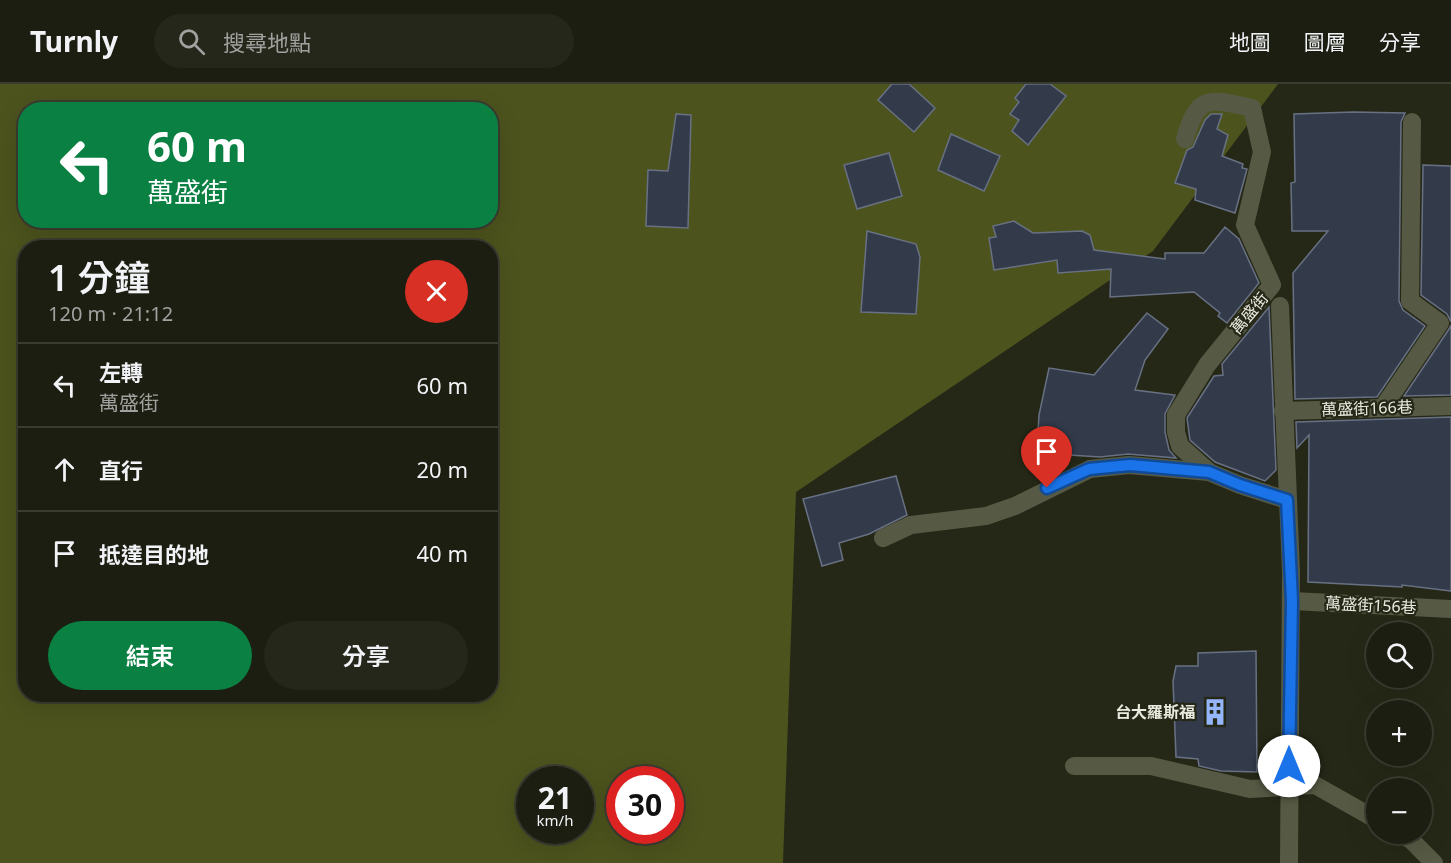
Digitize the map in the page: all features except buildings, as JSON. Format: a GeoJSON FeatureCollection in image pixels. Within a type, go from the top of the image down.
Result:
{"type":"FeatureCollection","features":[{"type":"Feature","properties":{"kind":"street","name":"萬盛街"},"geometry":{"type":"LineString","coordinates":[[1185,139],[1192,115],[1200,107],[1215,100],[1252,108],[1262,152],[1245,225],[1272,285],[1207,365],[1176,415],[1176,432],[1180,446],[1209,472],[1287,500]]}},
{"type":"Feature","properties":{"kind":"street"},"geometry":{"type":"LineString","coordinates":[[1384,406],[1445,316],[1410,301],[1412,122]]}},
{"type":"Feature","properties":{"kind":"street"},"geometry":{"type":"LineString","coordinates":[[1280,306],[1292,601],[1289,863]]}},
{"type":"Feature","properties":{"kind":"street","name":"萬盛街166巷"},"geometry":{"type":"LineString","coordinates":[[1283,411],[1384,406],[1451,406]]}},
{"type":"Feature","properties":{"kind":"street"},"geometry":{"type":"LineString","coordinates":[[882,538],[911,525],[986,516],[1015,506],[1089,469],[1130,465],[1209,472]]}},
{"type":"Feature","properties":{"kind":"street","name":"萬盛街156巷"},"geometry":{"type":"LineString","coordinates":[[1292,601],[1451,609]]}},
{"type":"Feature","properties":{"kind":"street"},"geometry":{"type":"LineString","coordinates":[[1074,766],[1151,766],[1250,789],[1315,785],[1366,814]]}},
{"type":"Feature","properties":{"kind":"street"},"geometry":{"type":"LineString","coordinates":[[1415,844],[1434,863]]}},
{"type":"Feature","properties":{"kind":"green space"},"geometry":{"type":"Polygon","coordinates":[[[0,84],[1278,84],[1153,251],[796,492],[783,863],[0,863],[0,84]]]}},
{"type":"Feature","properties":{"kind":"place","name":"台大羅斯福"},"geometry":{"type":"Point","coordinates":[1215,712]}},
{"type":"Feature","properties":{"kind":"route"},"geometry":{"type":"LineString","coordinates":[[1047,488],[1089,469],[1130,465],[1209,472],[1287,500],[1292,601],[1289,642],[1289,766]]}}]}
